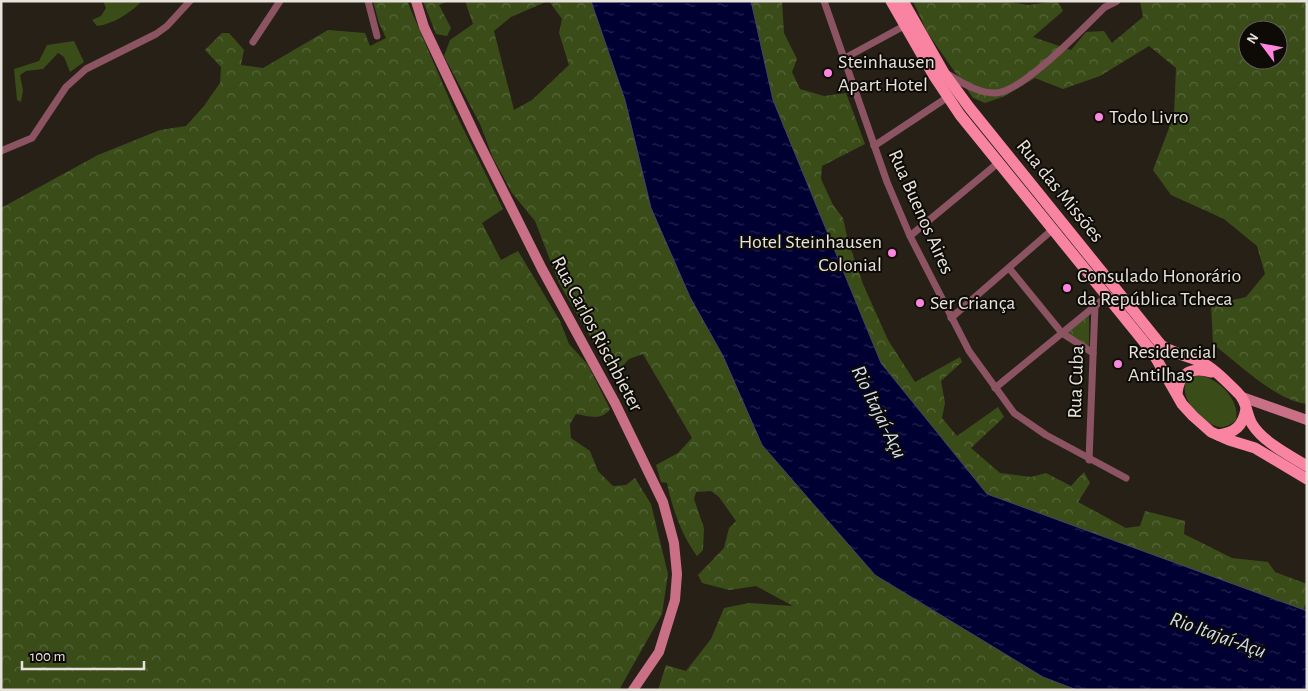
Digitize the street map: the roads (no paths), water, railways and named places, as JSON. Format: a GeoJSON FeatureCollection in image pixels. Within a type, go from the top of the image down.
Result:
{"type":"FeatureCollection","features":[{"type":"Feature","properties":{"kind":"main road","name":"Rua das Missões"},"geometry":{"type":"LineString","coordinates":[[891,1],[904,26],[948,97],[998,163],[1152,353],[1178,393]]}},
{"type":"Feature","properties":{"kind":"main road","name":"Rua das Missões"},"geometry":{"type":"LineString","coordinates":[[903,1],[944,73],[1014,164],[1161,345],[1172,353],[1199,361],[1218,374]]}},
{"type":"Feature","properties":{"kind":"main road"},"geometry":{"type":"LineString","coordinates":[[998,163],[1014,164]]}},
{"type":"Feature","properties":{"kind":"main road"},"geometry":{"type":"LineString","coordinates":[[1307,466],[1282,451],[1256,430],[1244,402],[1218,374],[1196,369],[1180,379],[1178,393],[1182,404],[1193,416],[1218,435],[1255,448],[1307,479]]}},
{"type":"Feature","properties":{"kind":"main road"},"geometry":{"type":"LineString","coordinates":[[1218,435],[1237,430],[1242,424],[1244,402]]}},
{"type":"Feature","properties":{"kind":"street"},"geometry":{"type":"LineString","coordinates":[[1,152],[32,138],[66,87],[86,68],[156,34],[167,26],[190,1]]}},
{"type":"Feature","properties":{"kind":"street"},"geometry":{"type":"LineString","coordinates":[[252,42],[280,1]]}},
{"type":"Feature","properties":{"kind":"street"},"geometry":{"type":"LineString","coordinates":[[368,1],[377,36]]}},
{"type":"Feature","properties":{"kind":"street","name":"Rua Carlos Rischbieter"},"geometry":{"type":"LineString","coordinates":[[416,1],[424,27],[476,137],[542,269],[624,419],[662,502],[674,543],[677,574],[675,600],[659,652],[637,687]]}},
{"type":"Feature","properties":{"kind":"street","name":"Rua Buenos Aires"},"geometry":{"type":"LineString","coordinates":[[824,1],[874,146],[910,236],[969,351],[1014,413],[1046,435],[1089,460],[1126,478]]}},
{"type":"Feature","properties":{"kind":"street"},"geometry":{"type":"LineString","coordinates":[[944,73],[982,91],[995,93],[1007,91],[1024,80],[1105,7],[1117,1]]}},
{"type":"Feature","properties":{"kind":"street"},"geometry":{"type":"LineString","coordinates":[[845,58],[904,26]]}},
{"type":"Feature","properties":{"kind":"street"},"geometry":{"type":"LineString","coordinates":[[874,146],[948,97]]}},
{"type":"Feature","properties":{"kind":"street"},"geometry":{"type":"LineString","coordinates":[[910,236],[998,163]]}},
{"type":"Feature","properties":{"kind":"street"},"geometry":{"type":"LineString","coordinates":[[951,318],[1052,230]]}},
{"type":"Feature","properties":{"kind":"street"},"geometry":{"type":"LineString","coordinates":[[1009,268],[1062,333],[1093,353]]}},
{"type":"Feature","properties":{"kind":"street"},"geometry":{"type":"LineString","coordinates":[[995,388],[1106,296]]}},
{"type":"Feature","properties":{"kind":"street","name":"Rua Cuba"},"geometry":{"type":"LineString","coordinates":[[1089,460],[1095,306]]}},
{"type":"Feature","properties":{"kind":"street"},"geometry":{"type":"LineString","coordinates":[[1244,402],[1307,420]]}},
{"type":"Feature","properties":{"kind":"water","name":"Rio Itajaí-Açu"},"geometry":{"type":"Polygon","coordinates":[[[591,1],[751,1],[773,100],[881,363],[987,494],[1307,611],[1307,690],[1077,690],[1043,677],[875,575],[762,445],[723,356],[690,297],[651,208],[625,100],[591,1]]]}},
{"type":"Feature","properties":{"kind":"place","name":"Steinhausen Apart Hotel"},"geometry":{"type":"Point","coordinates":[828,73]}},
{"type":"Feature","properties":{"kind":"place","name":"Todo Livro"},"geometry":{"type":"Point","coordinates":[1099,117]}},
{"type":"Feature","properties":{"kind":"place","name":"Hotel Steinhausen Colonial"},"geometry":{"type":"Point","coordinates":[892,253]}},
{"type":"Feature","properties":{"kind":"place","name":"Consulado Honorário da República Tcheca"},"geometry":{"type":"Point","coordinates":[1067,288]}},
{"type":"Feature","properties":{"kind":"place","name":"Ser Criança"},"geometry":{"type":"Point","coordinates":[920,303]}},
{"type":"Feature","properties":{"kind":"place","name":"Residencial Antilhas"},"geometry":{"type":"Point","coordinates":[1118,364]}}]}
